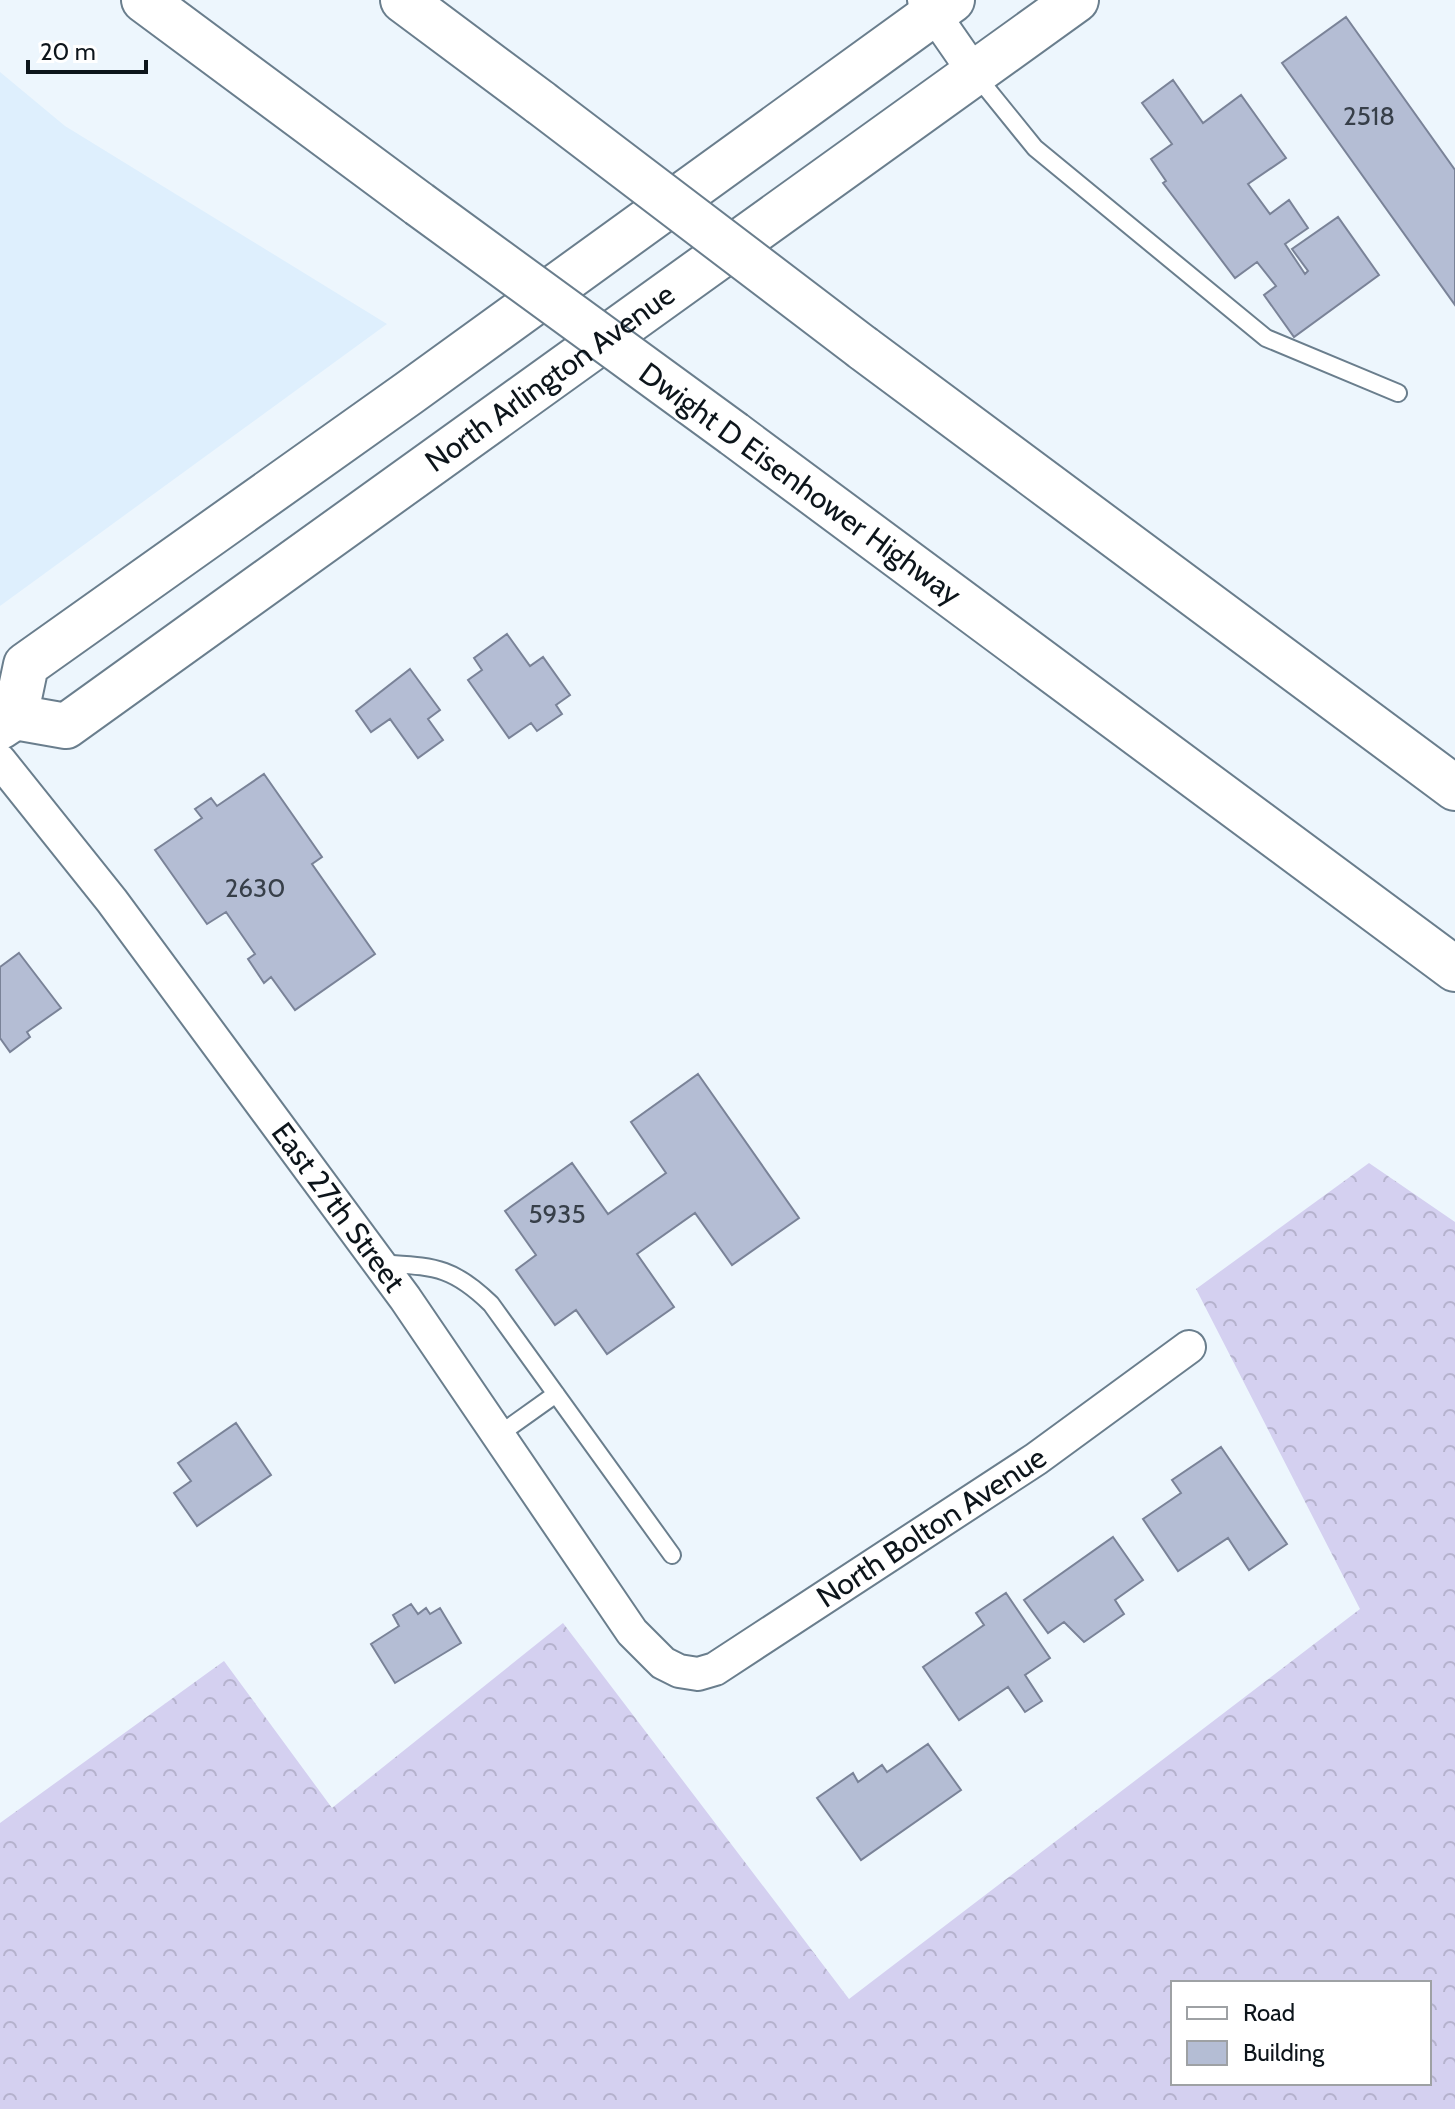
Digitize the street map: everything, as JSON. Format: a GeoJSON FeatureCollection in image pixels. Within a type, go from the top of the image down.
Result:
{"type":"FeatureCollection","features":[{"type":"Feature","properties":{"kind":"main road","name":"Dwight D Eisenhower Highway"},"geometry":{"type":"LineString","coordinates":[[144,0],[1455,969]]}},
{"type":"Feature","properties":{"kind":"main road"},"geometry":{"type":"LineString","coordinates":[[403,0],[863,348],[1455,788]]}},
{"type":"Feature","properties":{"kind":"main road","name":"North Arlington Avenue"},"geometry":{"type":"LineString","coordinates":[[936,4],[409,393],[26,665],[7,722],[66,726],[437,463],[1076,0]]}},
{"type":"Feature","properties":{"kind":"street"},"geometry":{"type":"LineString","coordinates":[[936,4],[974,72]]}},
{"type":"Feature","properties":{"kind":"street","name":"East 27th Street"},"geometry":{"type":"LineString","coordinates":[[0,761],[112,901],[378,1263],[607,1600],[663,1663]]}},
{"type":"Feature","properties":{"kind":"street","name":"North Bolton Avenue"},"geometry":{"type":"LineString","coordinates":[[663,1663],[698,1674],[715,1669],[1036,1459],[1189,1347]]}},
{"type":"Feature","properties":{"kind":"lane"},"geometry":{"type":"LineString","coordinates":[[974,72],[1035,148],[1266,338],[1398,393]]}},
{"type":"Feature","properties":{"kind":"lane"},"geometry":{"type":"LineString","coordinates":[[378,1263],[435,1267],[467,1280],[491,1304],[672,1555]]}},
{"type":"Feature","properties":{"kind":"lane"},"geometry":{"type":"LineString","coordinates":[[497,1436],[556,1394]]}},
{"type":"Feature","properties":{"kind":"shaded area"},"geometry":{"type":"Polygon","coordinates":[[[0,72],[65,126],[387,324],[0,606],[0,72]]]}},
{"type":"Feature","properties":{"kind":"green space"},"geometry":{"type":"Polygon","coordinates":[[[1369,1163],[1455,1222],[1455,2109],[0,2109],[0,1823],[224,1661],[332,1808],[563,1623],[849,1999],[1360,1609],[1196,1289],[1369,1163]]]}},
{"type":"Feature","properties":{"kind":"building"},"geometry":{"type":"Polygon","coordinates":[[[1346,17],[1455,170],[1455,305],[1282,63],[1346,17]]]}},
{"type":"Feature","properties":{"kind":"building"},"geometry":{"type":"Polygon","coordinates":[[[1173,80],[1203,123],[1241,95],[1286,158],[1248,184],[1270,214],[1289,200],[1308,228],[1285,244],[1305,274],[1308,271],[1292,249],[1338,217],[1379,275],[1294,337],[1264,295],[1276,286],[1257,262],[1235,278],[1163,183],[1166,181],[1151,159],[1172,144],[1142,103],[1173,80]]]}},
{"type":"Feature","properties":{"kind":"building"},"geometry":{"type":"Polygon","coordinates":[[[507,634],[530,666],[543,657],[570,695],[556,705],[562,714],[537,731],[531,723],[509,738],[468,680],[482,670],[474,658],[507,634]]]}},
{"type":"Feature","properties":{"kind":"building"},"geometry":{"type":"Polygon","coordinates":[[[410,669],[440,710],[428,719],[443,740],[418,758],[390,719],[371,732],[356,711],[410,669]]]}},
{"type":"Feature","properties":{"kind":"building"},"geometry":{"type":"Polygon","coordinates":[[[264,774],[322,857],[312,864],[375,954],[295,1010],[271,977],[264,983],[248,959],[255,954],[226,912],[207,924],[155,850],[202,818],[195,809],[211,798],[217,806],[264,774]]]}},
{"type":"Feature","properties":{"kind":"building"},"geometry":{"type":"Polygon","coordinates":[[[19,953],[61,1008],[27,1032],[30,1037],[10,1052],[0,1038],[0,967],[19,953]]]}},
{"type":"Feature","properties":{"kind":"building"},"geometry":{"type":"Polygon","coordinates":[[[698,1074],[799,1218],[732,1265],[695,1213],[637,1254],[674,1307],[607,1354],[576,1310],[555,1325],[516,1270],[536,1255],[505,1211],[572,1163],[608,1214],[666,1173],[631,1122],[698,1074]]]}},
{"type":"Feature","properties":{"kind":"building"},"geometry":{"type":"Polygon","coordinates":[[[236,1423],[271,1475],[197,1526],[174,1493],[191,1481],[178,1463],[236,1423]]]}},
{"type":"Feature","properties":{"kind":"building"},"geometry":{"type":"Polygon","coordinates":[[[1221,1447],[1287,1544],[1249,1570],[1228,1538],[1178,1571],[1143,1519],[1181,1493],[1172,1480],[1221,1447]]]}},
{"type":"Feature","properties":{"kind":"building"},"geometry":{"type":"Polygon","coordinates":[[[1113,1537],[1143,1580],[1115,1600],[1124,1614],[1084,1642],[1064,1622],[1048,1633],[1024,1600],[1113,1537]]]}},
{"type":"Feature","properties":{"kind":"building"},"geometry":{"type":"Polygon","coordinates":[[[1006,1593],[1050,1658],[1025,1675],[1042,1701],[1025,1712],[1008,1687],[959,1720],[923,1667],[984,1625],[976,1613],[1006,1593]]]}},
{"type":"Feature","properties":{"kind":"building"},"geometry":{"type":"Polygon","coordinates":[[[411,1604],[418,1614],[426,1608],[430,1614],[440,1608],[461,1643],[395,1683],[371,1644],[399,1626],[393,1615],[411,1604]]]}},
{"type":"Feature","properties":{"kind":"building"},"geometry":{"type":"Polygon","coordinates":[[[928,1744],[961,1790],[861,1860],[817,1798],[853,1773],[858,1782],[882,1765],[887,1772],[928,1744]]]}}]}
